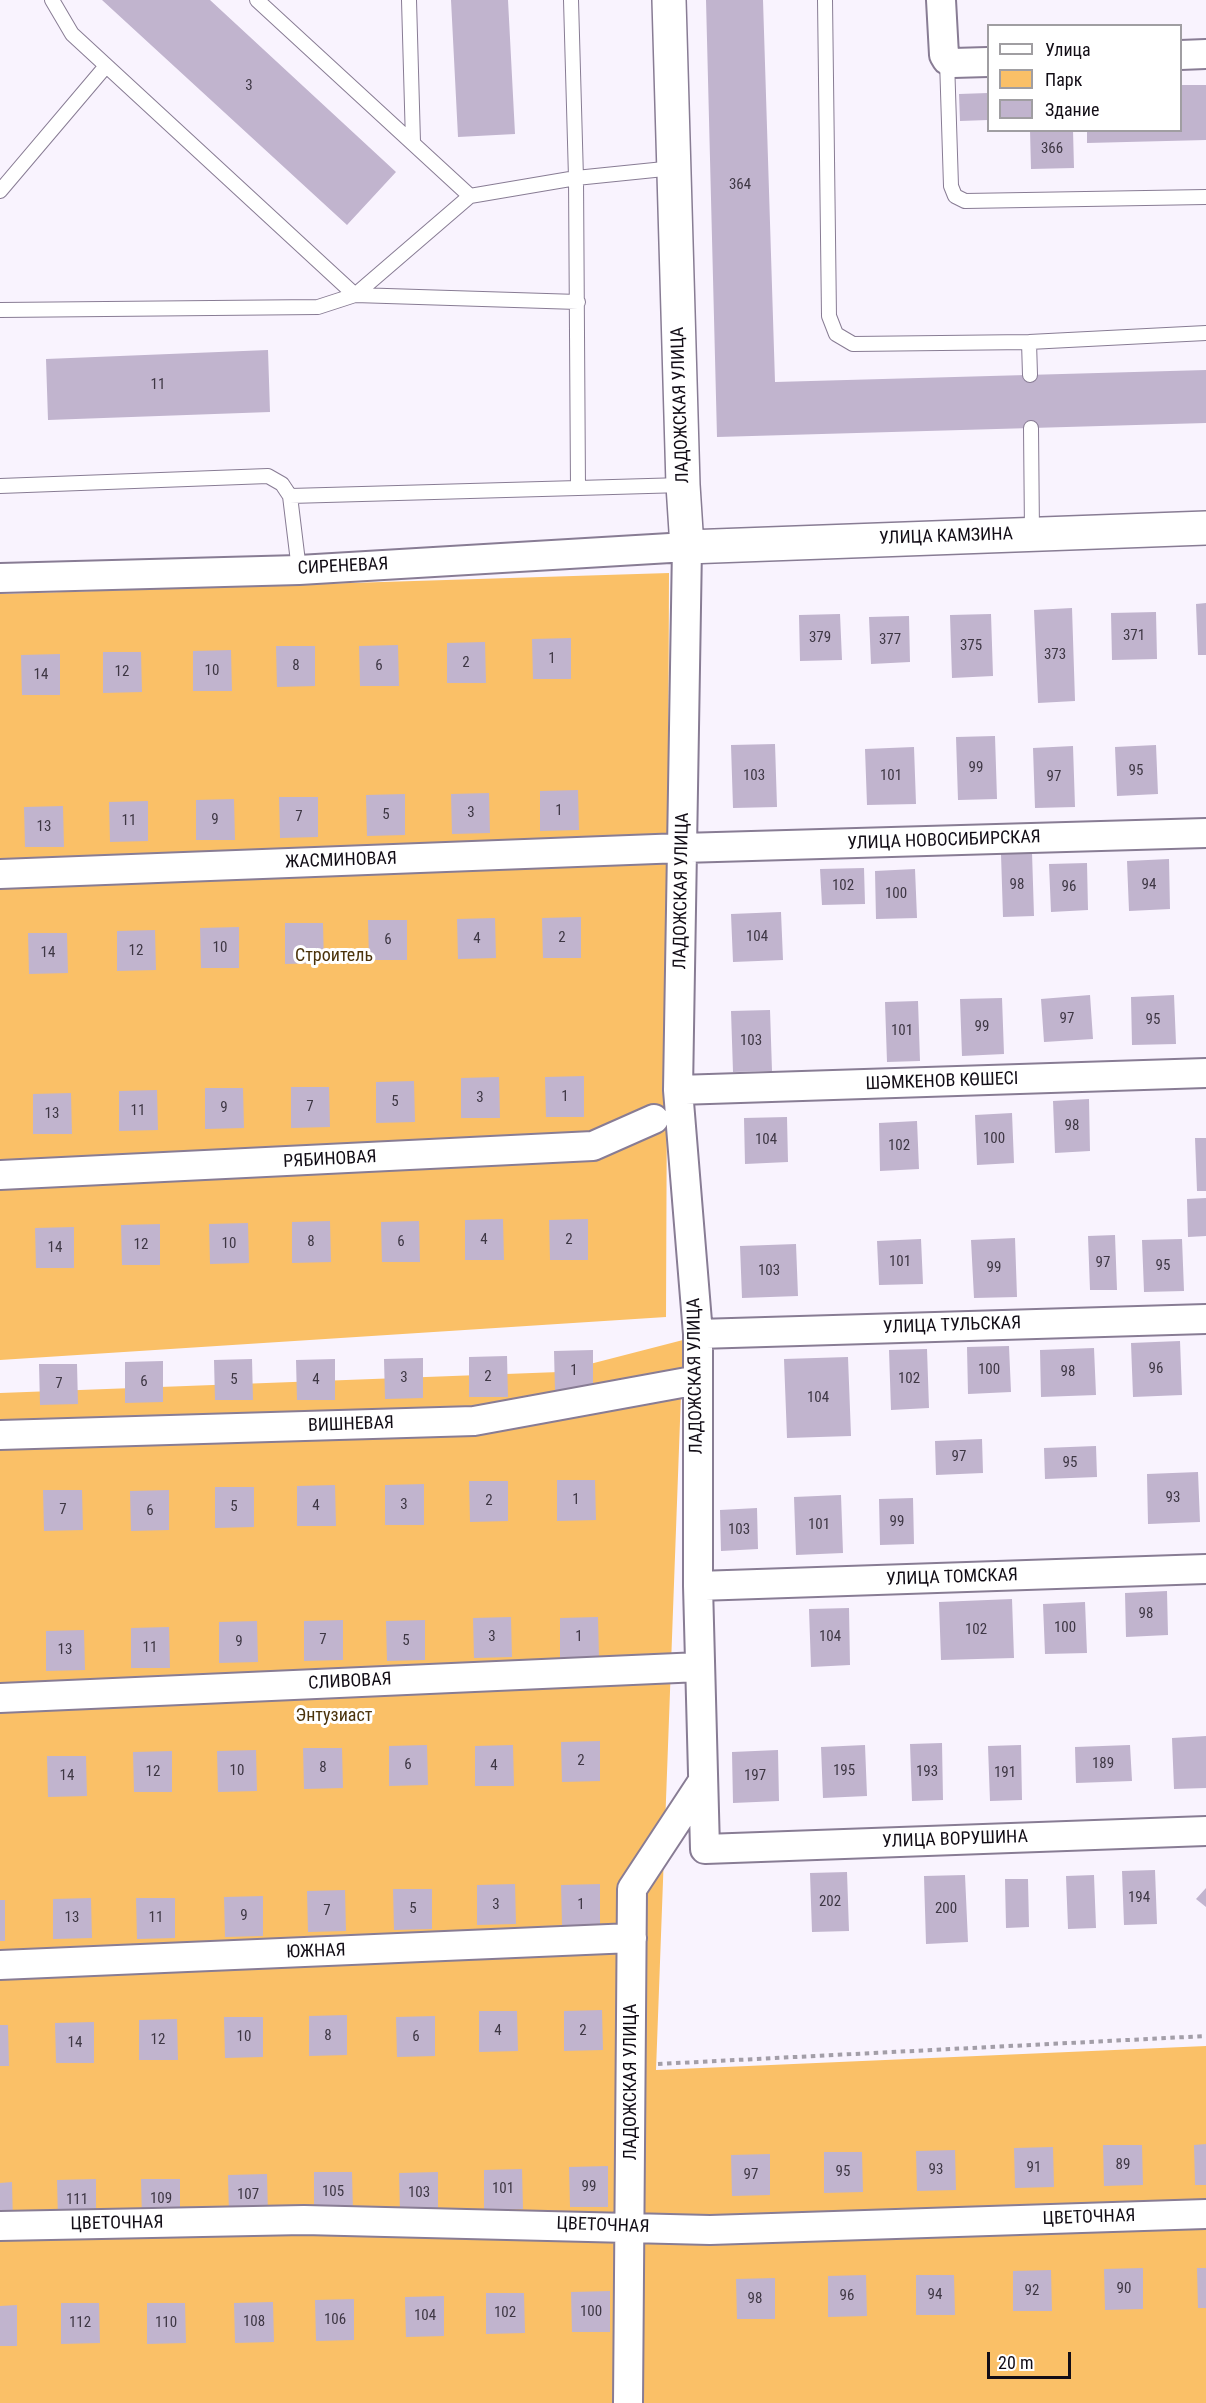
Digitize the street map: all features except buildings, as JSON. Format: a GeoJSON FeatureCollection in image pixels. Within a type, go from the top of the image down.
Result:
{"type":"FeatureCollection","features":[{"type":"Feature","properties":{"kind":"main road","name":"ЛАДОЖСКАЯ УЛИЦА"},"geometry":{"type":"LineString","coordinates":[[669,0],[683,484],[687,547]]}},
{"type":"Feature","properties":{"kind":"main road","name":"УЛИЦА КАМЗИНА"},"geometry":{"type":"LineString","coordinates":[[687,547],[1206,528]]}},
{"type":"Feature","properties":{"kind":"street"},"geometry":{"type":"LineString","coordinates":[[940,0],[944,55],[947,60],[953,63],[987,62]]}},
{"type":"Feature","properties":{"kind":"street"},"geometry":{"type":"LineString","coordinates":[[1182,55],[1206,54]]}},
{"type":"Feature","properties":{"kind":"street","name":"СИРЕНЕВАЯ"},"geometry":{"type":"LineString","coordinates":[[0,578],[299,570],[687,547]]}},
{"type":"Feature","properties":{"kind":"street","name":"ЛАДОЖСКАЯ УЛИЦА"},"geometry":{"type":"LineString","coordinates":[[687,547],[678,1090],[698,1334],[698,1586],[705,1849]]}},
{"type":"Feature","properties":{"kind":"street","name":"УЛИЦА НОВОСИБИРСКАЯ"},"geometry":{"type":"LineString","coordinates":[[682,848],[1206,833]]}},
{"type":"Feature","properties":{"kind":"street","name":"ЖАСМИНОВАЯ"},"geometry":{"type":"LineString","coordinates":[[0,874],[682,848]]}},
{"type":"Feature","properties":{"kind":"street","name":"ШӘМКЕНОВ КӨШЕСІ"},"geometry":{"type":"LineString","coordinates":[[678,1090],[1206,1073]]}},
{"type":"Feature","properties":{"kind":"street","name":"РЯБИНОВАЯ"},"geometry":{"type":"LineString","coordinates":[[0,1176],[592,1146],[654,1119]]}},
{"type":"Feature","properties":{"kind":"street","name":"УЛИЦА ТУЛЬСКАЯ"},"geometry":{"type":"LineString","coordinates":[[698,1334],[1206,1319]]}},
{"type":"Feature","properties":{"kind":"street","name":"ВИШНЕВАЯ"},"geometry":{"type":"LineString","coordinates":[[0,1435],[474,1421],[698,1380]]}},
{"type":"Feature","properties":{"kind":"street","name":"УЛИЦА ТОМСКАЯ"},"geometry":{"type":"LineString","coordinates":[[698,1586],[1206,1569]]}},
{"type":"Feature","properties":{"kind":"street","name":"СЛИВОВАЯ"},"geometry":{"type":"LineString","coordinates":[[0,1698],[700,1667]]}},
{"type":"Feature","properties":{"kind":"street","name":"ЛАДОЖСКАЯ УЛИЦА"},"geometry":{"type":"LineString","coordinates":[[628,2403],[632,1890],[703,1781]]}},
{"type":"Feature","properties":{"kind":"street","name":"УЛИЦА ВОРУШИНА"},"geometry":{"type":"LineString","coordinates":[[705,1849],[1206,1831]]}},
{"type":"Feature","properties":{"kind":"street","name":"ЮЖНАЯ"},"geometry":{"type":"LineString","coordinates":[[0,1965],[632,1938]]}},
{"type":"Feature","properties":{"kind":"street","name":"ЦВЕТОЧНАЯ"},"geometry":{"type":"LineString","coordinates":[[0,2226],[304,2220],[710,2230],[1206,2214]]}},
{"type":"Feature","properties":{"kind":"lane"},"geometry":{"type":"LineString","coordinates":[[52,0],[72,34],[354,295]]}},
{"type":"Feature","properties":{"kind":"lane"},"geometry":{"type":"LineString","coordinates":[[257,0],[470,196]]}},
{"type":"Feature","properties":{"kind":"lane"},"geometry":{"type":"LineString","coordinates":[[409,0],[413,142]]}},
{"type":"Feature","properties":{"kind":"lane"},"geometry":{"type":"LineString","coordinates":[[571,0],[578,302],[578,488]]}},
{"type":"Feature","properties":{"kind":"lane"},"geometry":{"type":"LineString","coordinates":[[825,0],[829,316],[836,334],[853,344],[1029,342],[1206,333]]}},
{"type":"Feature","properties":{"kind":"lane"},"geometry":{"type":"LineString","coordinates":[[947,60],[951,186],[955,196],[965,201],[1206,197]]}},
{"type":"Feature","properties":{"kind":"lane"},"geometry":{"type":"LineString","coordinates":[[0,191],[106,66]]}},
{"type":"Feature","properties":{"kind":"lane"},"geometry":{"type":"LineString","coordinates":[[354,295],[470,196],[576,178],[674,168]]}},
{"type":"Feature","properties":{"kind":"lane"},"geometry":{"type":"LineString","coordinates":[[0,310],[318,307],[354,295],[578,302]]}},
{"type":"Feature","properties":{"kind":"lane"},"geometry":{"type":"LineString","coordinates":[[1029,342],[1030,375]]}},
{"type":"Feature","properties":{"kind":"lane"},"geometry":{"type":"LineString","coordinates":[[1031,428],[1032,533]]}},
{"type":"Feature","properties":{"kind":"lane"},"geometry":{"type":"LineString","coordinates":[[0,486],[268,476],[282,484],[290,495],[299,570]]}},
{"type":"Feature","properties":{"kind":"lane"},"geometry":{"type":"LineString","coordinates":[[290,495],[683,484]]}},
{"type":"Feature","properties":{"kind":"path"},"geometry":{"type":"LineString","coordinates":[[631,2066],[1206,2036]]}},
{"type":"Feature","properties":{"kind":"green space","name":"Строитель"},"geometry":{"type":"Polygon","coordinates":[[[669,573],[666,1317],[0,1360],[0,594],[669,573]]]}},
{"type":"Feature","properties":{"kind":"green space","name":"Энтузиаст"},"geometry":{"type":"Polygon","coordinates":[[[683,1340],[656,2070],[1206,2046],[1206,2403],[0,2403],[0,1393],[559,1372],[683,1340]]]}}]}
